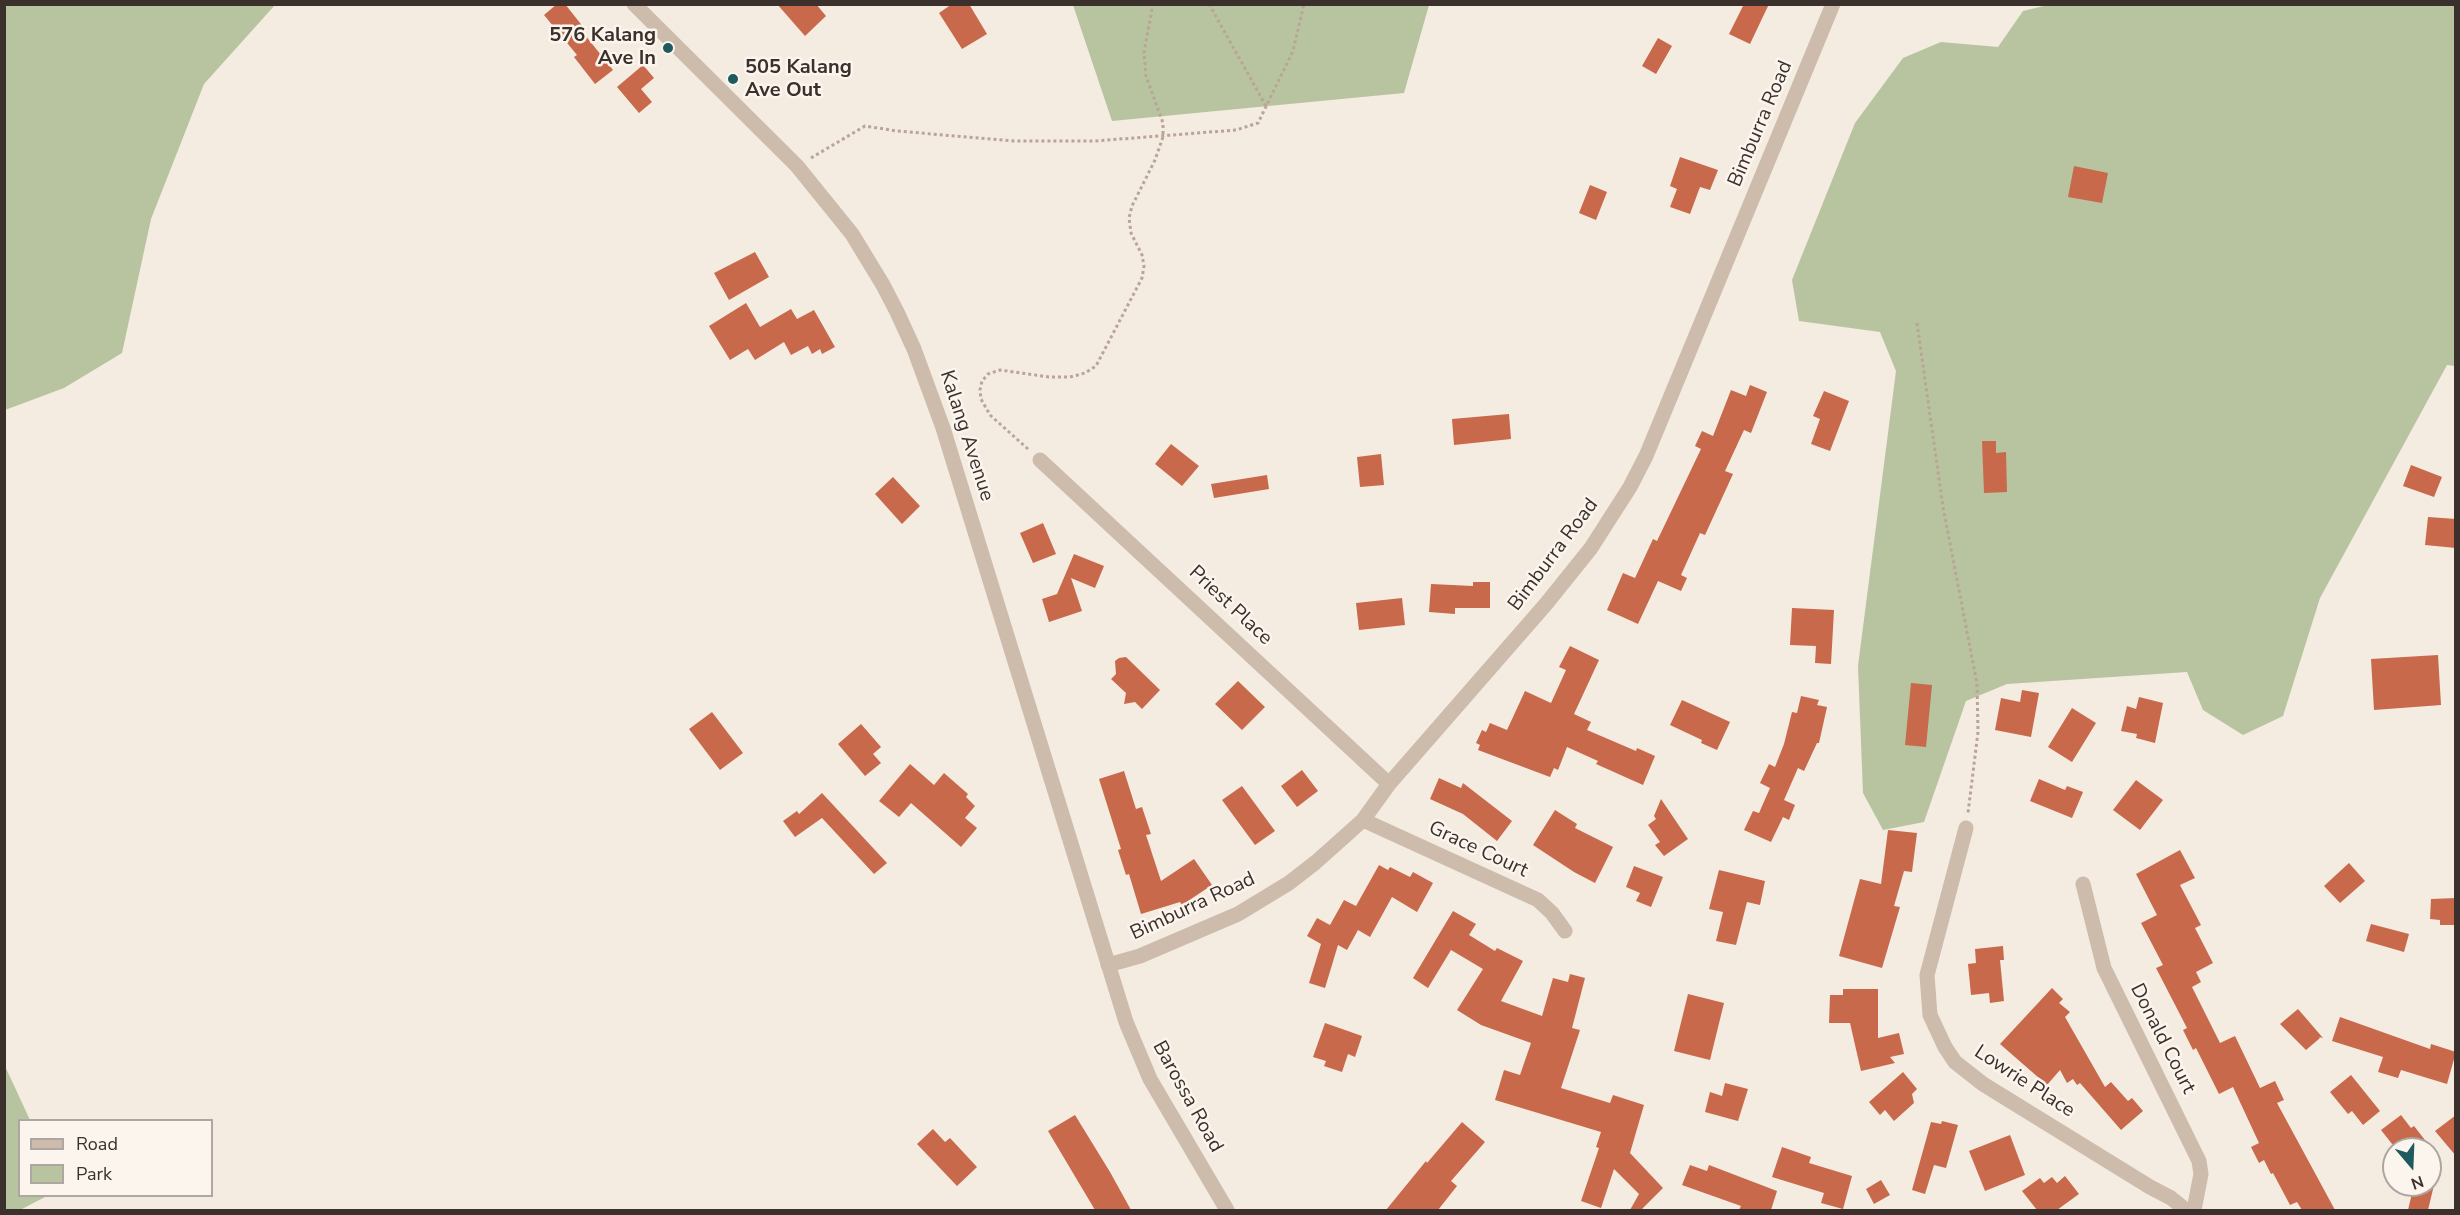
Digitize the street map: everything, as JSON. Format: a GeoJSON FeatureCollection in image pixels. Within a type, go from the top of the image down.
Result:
{"type":"FeatureCollection","features":[{"type":"Feature","properties":{"kind":"street","name":"Kalang Avenue"},"geometry":{"type":"LineString","coordinates":[[633,4],[797,166],[852,234],[884,285],[914,349],[947,439],[1108,965]]}},
{"type":"Feature","properties":{"kind":"street","name":"Bimburra Road"},"geometry":{"type":"LineString","coordinates":[[1108,965],[1140,956],[1251,907],[1307,869],[1363,820],[1389,784],[1546,604],[1591,548],[1630,487],[1646,456],[1833,4]]}},
{"type":"Feature","properties":{"kind":"street","name":"Priest Place"},"geometry":{"type":"LineString","coordinates":[[1040,460],[1389,784]]}},
{"type":"Feature","properties":{"kind":"street","name":"Grace Court"},"geometry":{"type":"LineString","coordinates":[[1363,820],[1538,900],[1564,931]]}},
{"type":"Feature","properties":{"kind":"street","name":"Lowrie Place"},"geometry":{"type":"LineString","coordinates":[[1966,828],[1931,952],[1927,975],[1930,1015],[1940,1039],[1955,1062],[1983,1084],[2171,1198],[2186,1210]]}},
{"type":"Feature","properties":{"kind":"street","name":"Donald Court"},"geometry":{"type":"LineString","coordinates":[[2083,884],[2104,968],[2199,1161],[2201,1174],[2194,1210]]}},
{"type":"Feature","properties":{"kind":"street","name":"Barossa Road"},"geometry":{"type":"LineString","coordinates":[[1108,965],[1125,1020],[1150,1079],[1227,1210]]}},
{"type":"Feature","properties":{"kind":"path"},"geometry":{"type":"LineString","coordinates":[[1040,460],[990,415],[981,399],[982,381],[988,374],[1000,370],[1049,377],[1070,377],[1085,373],[1096,366],[1142,278],[1144,266],[1142,255],[1131,233],[1129,218],[1132,206],[1155,160],[1163,137],[1163,123],[1146,76],[1144,52],[1153,4]]}},
{"type":"Feature","properties":{"kind":"path"},"geometry":{"type":"LineString","coordinates":[[1209,4],[1266,106]]}},
{"type":"Feature","properties":{"kind":"path"},"geometry":{"type":"LineString","coordinates":[[797,166],[865,126],[1014,141],[1095,141],[1236,130],[1258,123],[1293,51],[1304,4]]}},
{"type":"Feature","properties":{"kind":"path"},"geometry":{"type":"LineString","coordinates":[[1917,323],[1943,507],[1977,684],[1978,732],[1966,828]]}},
{"type":"Feature","properties":{"kind":"green space"},"geometry":{"type":"Polygon","coordinates":[[[5,4],[275,5],[204,84],[151,219],[122,353],[64,388],[5,410],[5,4]]]}},
{"type":"Feature","properties":{"kind":"green space"},"geometry":{"type":"Polygon","coordinates":[[[1073,4],[1429,5],[1404,93],[1112,121],[1073,4]]]}},
{"type":"Feature","properties":{"kind":"green space"},"geometry":{"type":"Polygon","coordinates":[[[2048,5],[2455,5],[2455,366],[2447,365],[2320,598],[2283,716],[2243,735],[2203,710],[2187,672],[2007,684],[1966,701],[1924,822],[1883,830],[1863,793],[1858,666],[1896,371],[1880,332],[1799,321],[1792,280],[1855,123],[1903,58],[1941,42],[1998,47],[2023,11],[2048,5]]]}},
{"type":"Feature","properties":{"kind":"green space"},"geometry":{"type":"Polygon","coordinates":[[[4,1064],[30,1119],[18,1119],[18,1197],[45,1197],[20,1210],[5,1210],[4,1064]]]}},
{"type":"Feature","properties":{"kind":"building"},"geometry":{"type":"Polygon","coordinates":[[[557,4],[565,4],[584,28],[581,30],[613,70],[595,84],[574,57],[577,55],[544,15],[557,4]]]}},
{"type":"Feature","properties":{"kind":"building"},"geometry":{"type":"Polygon","coordinates":[[[777,4],[816,4],[826,16],[805,36],[777,4]]]}},
{"type":"Feature","properties":{"kind":"building"},"geometry":{"type":"Polygon","coordinates":[[[952,4],[969,4],[987,34],[962,49],[939,13],[952,4]]]}},
{"type":"Feature","properties":{"kind":"building"},"geometry":{"type":"Polygon","coordinates":[[[1744,4],[1769,4],[1750,44],[1729,34],[1744,4]]]}},
{"type":"Feature","properties":{"kind":"building"},"geometry":{"type":"Polygon","coordinates":[[[1658,38],[1672,46],[1656,74],[1642,66],[1658,38]]]}},
{"type":"Feature","properties":{"kind":"building"},"geometry":{"type":"Polygon","coordinates":[[[643,65],[654,78],[641,89],[652,102],[639,113],[617,87],[643,65]]]}},
{"type":"Feature","properties":{"kind":"building"},"geometry":{"type":"Polygon","coordinates":[[[1680,157],[1718,170],[1710,190],[1700,187],[1690,214],[1670,207],[1677,189],[1670,186],[1680,157]]]}},
{"type":"Feature","properties":{"kind":"building"},"geometry":{"type":"Polygon","coordinates":[[[2074,166],[2108,173],[2102,203],[2068,197],[2074,166]]]}},
{"type":"Feature","properties":{"kind":"building"},"geometry":{"type":"Polygon","coordinates":[[[1590,185],[1607,192],[1596,220],[1579,213],[1590,185]]]}},
{"type":"Feature","properties":{"kind":"building"},"geometry":{"type":"Polygon","coordinates":[[[755,252],[769,277],[729,300],[714,273],[755,252]]]}},
{"type":"Feature","properties":{"kind":"building"},"geometry":{"type":"Polygon","coordinates":[[[746,303],[760,327],[791,309],[797,319],[814,310],[835,347],[822,354],[820,349],[812,354],[808,346],[791,355],[784,342],[755,360],[748,349],[730,360],[709,326],[746,303]]]}},
{"type":"Feature","properties":{"kind":"building"},"geometry":{"type":"Polygon","coordinates":[[[1750,385],[1767,392],[1751,433],[1744,430],[1725,471],[1733,474],[1705,535],[1700,533],[1681,575],[1687,578],[1681,591],[1658,581],[1638,624],[1607,610],[1623,573],[1635,578],[1653,539],[1657,541],[1701,449],[1695,446],[1702,431],[1713,436],[1731,390],[1746,396],[1750,385]]]}},
{"type":"Feature","properties":{"kind":"building"},"geometry":{"type":"Polygon","coordinates":[[[1824,391],[1849,401],[1830,451],[1811,444],[1820,419],[1813,416],[1824,391]]]}},
{"type":"Feature","properties":{"kind":"building"},"geometry":{"type":"Polygon","coordinates":[[[1509,414],[1511,439],[1454,445],[1452,419],[1509,414]]]}},
{"type":"Feature","properties":{"kind":"building"},"geometry":{"type":"Polygon","coordinates":[[[1982,441],[1996,441],[1996,453],[2006,452],[2007,492],[1984,493],[1982,441]]]}},
{"type":"Feature","properties":{"kind":"building"},"geometry":{"type":"Polygon","coordinates":[[[1171,444],[1199,466],[1182,486],[1155,464],[1171,444]]]}},
{"type":"Feature","properties":{"kind":"building"},"geometry":{"type":"Polygon","coordinates":[[[1381,454],[1384,485],[1360,487],[1357,457],[1381,454]]]}},
{"type":"Feature","properties":{"kind":"building"},"geometry":{"type":"Polygon","coordinates":[[[2411,465],[2442,477],[2434,497],[2403,486],[2411,465]]]}},
{"type":"Feature","properties":{"kind":"building"},"geometry":{"type":"Polygon","coordinates":[[[1267,475],[1269,489],[1214,498],[1211,484],[1267,475]]]}},
{"type":"Feature","properties":{"kind":"building"},"geometry":{"type":"Polygon","coordinates":[[[893,477],[920,506],[902,524],[875,494],[893,477]]]}},
{"type":"Feature","properties":{"kind":"building"},"geometry":{"type":"Polygon","coordinates":[[[2428,517],[2456,519],[2456,548],[2425,545],[2428,517]]]}},
{"type":"Feature","properties":{"kind":"building"},"geometry":{"type":"Polygon","coordinates":[[[1043,523],[1056,554],[1033,563],[1020,533],[1043,523]]]}},
{"type":"Feature","properties":{"kind":"building"},"geometry":{"type":"Polygon","coordinates":[[[1074,554],[1104,566],[1095,588],[1071,578],[1082,611],[1049,622],[1042,599],[1057,594],[1074,554]]]}},
{"type":"Feature","properties":{"kind":"building"},"geometry":{"type":"Polygon","coordinates":[[[1473,582],[1490,582],[1490,608],[1455,608],[1455,614],[1429,612],[1431,584],[1473,586],[1473,582]]]}},
{"type":"Feature","properties":{"kind":"building"},"geometry":{"type":"Polygon","coordinates":[[[1402,598],[1405,625],[1359,630],[1356,603],[1402,598]]]}},
{"type":"Feature","properties":{"kind":"building"},"geometry":{"type":"Polygon","coordinates":[[[1792,608],[1834,610],[1831,664],[1815,663],[1816,646],[1790,645],[1792,608]]]}},
{"type":"Feature","properties":{"kind":"building"},"geometry":{"type":"Polygon","coordinates":[[[1570,646],[1599,660],[1574,714],[1591,722],[1587,730],[1636,751],[1637,748],[1655,756],[1643,785],[1596,764],[1598,761],[1567,747],[1558,770],[1554,768],[1550,777],[1478,750],[1480,745],[1476,743],[1482,730],[1486,732],[1490,723],[1507,730],[1525,691],[1551,703],[1566,670],[1559,667],[1570,646]]]}},
{"type":"Feature","properties":{"kind":"building"},"geometry":{"type":"Polygon","coordinates":[[[2438,655],[2441,705],[2374,710],[2371,659],[2438,655]]]}},
{"type":"Feature","properties":{"kind":"building"},"geometry":{"type":"Polygon","coordinates":[[[1126,657],[1160,690],[1142,709],[1135,702],[1124,704],[1126,693],[1111,679],[1116,674],[1115,661],[1126,657]]]}},
{"type":"Feature","properties":{"kind":"building"},"geometry":{"type":"Polygon","coordinates":[[[1238,681],[1265,707],[1242,730],[1215,704],[1238,681]]]}},
{"type":"Feature","properties":{"kind":"building"},"geometry":{"type":"Polygon","coordinates":[[[1911,683],[1932,685],[1926,747],[1905,745],[1911,683]]]}},
{"type":"Feature","properties":{"kind":"building"},"geometry":{"type":"Polygon","coordinates":[[[2022,690],[2039,693],[2031,737],[1995,730],[2001,698],[2020,702],[2022,690]]]}},
{"type":"Feature","properties":{"kind":"building"},"geometry":{"type":"Polygon","coordinates":[[[1801,696],[1819,700],[1817,705],[1827,707],[1819,743],[1804,771],[1798,768],[1784,800],[1795,805],[1789,820],[1783,817],[1771,842],[1744,830],[1753,811],[1759,813],[1770,788],[1760,783],[1769,764],[1775,767],[1784,744],[1792,712],[1797,713],[1801,696]]]}},
{"type":"Feature","properties":{"kind":"building"},"geometry":{"type":"Polygon","coordinates":[[[2139,697],[2163,703],[2155,743],[2136,738],[2137,734],[2121,731],[2127,706],[2136,709],[2139,697]]]}},
{"type":"Feature","properties":{"kind":"building"},"geometry":{"type":"Polygon","coordinates":[[[1682,700],[1730,722],[1717,750],[1670,725],[1682,700]]]}},
{"type":"Feature","properties":{"kind":"building"},"geometry":{"type":"Polygon","coordinates":[[[2072,708],[2096,723],[2072,762],[2048,747],[2072,708]]]}},
{"type":"Feature","properties":{"kind":"building"},"geometry":{"type":"Polygon","coordinates":[[[712,712],[743,753],[720,770],[689,729],[712,712]]]}},
{"type":"Feature","properties":{"kind":"building"},"geometry":{"type":"Polygon","coordinates":[[[861,724],[881,747],[873,754],[881,763],[865,776],[838,744],[861,724]]]}},
{"type":"Feature","properties":{"kind":"building"},"geometry":{"type":"Polygon","coordinates":[[[910,764],[934,785],[944,773],[968,794],[966,797],[975,806],[965,818],[977,828],[961,847],[911,803],[899,817],[879,801],[910,764]]]}},
{"type":"Feature","properties":{"kind":"building"},"geometry":{"type":"Polygon","coordinates":[[[1302,770],[1318,791],[1297,807],[1281,786],[1302,770]]]}},
{"type":"Feature","properties":{"kind":"building"},"geometry":{"type":"Polygon","coordinates":[[[1124,771],[1136,809],[1142,807],[1151,834],[1146,835],[1161,881],[1194,859],[1212,885],[1182,905],[1180,902],[1141,914],[1129,874],[1126,875],[1118,850],[1121,849],[1099,779],[1124,771]]]}},
{"type":"Feature","properties":{"kind":"building"},"geometry":{"type":"Polygon","coordinates":[[[1439,778],[1461,788],[1463,783],[1512,821],[1497,841],[1463,814],[1430,799],[1439,778]]]}},
{"type":"Feature","properties":{"kind":"building"},"geometry":{"type":"Polygon","coordinates":[[[2039,779],[2065,790],[2067,786],[2083,792],[2072,818],[2030,801],[2039,779]]]}},
{"type":"Feature","properties":{"kind":"building"},"geometry":{"type":"Polygon","coordinates":[[[2136,780],[2163,800],[2140,830],[2113,810],[2136,780]]]}},
{"type":"Feature","properties":{"kind":"building"},"geometry":{"type":"Polygon","coordinates":[[[1242,786],[1275,831],[1255,845],[1222,800],[1242,786]]]}},
{"type":"Feature","properties":{"kind":"building"},"geometry":{"type":"Polygon","coordinates":[[[822,793],[887,863],[874,874],[822,818],[795,837],[783,821],[797,811],[799,814],[822,793]]]}},
{"type":"Feature","properties":{"kind":"building"},"geometry":{"type":"Polygon","coordinates":[[[1661,799],[1688,839],[1664,856],[1655,845],[1660,842],[1648,825],[1656,819],[1654,816],[1661,799]]]}},
{"type":"Feature","properties":{"kind":"building"},"geometry":{"type":"Polygon","coordinates":[[[1555,810],[1577,824],[1575,828],[1613,847],[1595,883],[1533,845],[1555,810]]]}},
{"type":"Feature","properties":{"kind":"building"},"geometry":{"type":"Polygon","coordinates":[[[1888,830],[1917,833],[1912,872],[1904,871],[1894,906],[1900,907],[1882,968],[1839,956],[1860,879],[1881,884],[1888,830]]]}},
{"type":"Feature","properties":{"kind":"building"},"geometry":{"type":"Polygon","coordinates":[[[2180,850],[2195,878],[2180,885],[2201,925],[2195,928],[2213,963],[2196,972],[2201,982],[2192,987],[2220,1043],[2235,1036],[2260,1088],[2275,1081],[2284,1100],[2277,1103],[2335,1210],[2302,1210],[2297,1202],[2290,1205],[2273,1173],[2271,1174],[2264,1160],[2259,1163],[2251,1147],[2259,1143],[2233,1087],[2219,1094],[2196,1048],[2193,1050],[2183,1030],[2187,1028],[2156,968],[2163,965],[2141,923],[2157,915],[2136,874],[2180,850]]]}},
{"type":"Feature","properties":{"kind":"building"},"geometry":{"type":"Polygon","coordinates":[[[2349,863],[2365,881],[2340,903],[2324,886],[2349,863]]]}},
{"type":"Feature","properties":{"kind":"building"},"geometry":{"type":"Polygon","coordinates":[[[1379,865],[1388,870],[1390,867],[1410,877],[1413,872],[1433,883],[1417,912],[1392,897],[1370,937],[1358,930],[1347,950],[1338,945],[1325,988],[1309,983],[1321,944],[1307,936],[1317,918],[1330,925],[1344,900],[1356,906],[1379,865]]]}},
{"type":"Feature","properties":{"kind":"building"},"geometry":{"type":"Polygon","coordinates":[[[1634,866],[1663,877],[1651,907],[1636,901],[1640,893],[1626,887],[1634,866]]]}},
{"type":"Feature","properties":{"kind":"building"},"geometry":{"type":"Polygon","coordinates":[[[1719,870],[1765,881],[1760,905],[1747,902],[1736,945],[1716,941],[1723,912],[1709,909],[1719,870]]]}},
{"type":"Feature","properties":{"kind":"building"},"geometry":{"type":"Polygon","coordinates":[[[2456,898],[2456,925],[2440,925],[2440,920],[2430,919],[2431,899],[2456,898]]]}},
{"type":"Feature","properties":{"kind":"building"},"geometry":{"type":"Polygon","coordinates":[[[1453,911],[1476,924],[1469,935],[1495,951],[1497,948],[1523,961],[1501,1001],[1542,1016],[1553,978],[1568,982],[1570,974],[1585,978],[1572,1028],[1580,1030],[1561,1088],[1610,1103],[1613,1095],[1644,1105],[1630,1153],[1663,1188],[1641,1210],[1630,1210],[1639,1194],[1614,1169],[1601,1208],[1581,1201],[1599,1148],[1596,1147],[1601,1132],[1495,1100],[1504,1070],[1520,1075],[1531,1043],[1481,1025],[1457,1010],[1483,969],[1451,950],[1428,988],[1413,978],[1453,911]]]}},
{"type":"Feature","properties":{"kind":"building"},"geometry":{"type":"Polygon","coordinates":[[[2371,924],[2409,934],[2404,952],[2366,941],[2371,924]]]}},
{"type":"Feature","properties":{"kind":"building"},"geometry":{"type":"Polygon","coordinates":[[[2003,946],[2004,960],[2000,960],[2004,1001],[1990,1003],[1989,993],[1971,995],[1968,964],[1976,963],[1975,949],[2003,946]]]}},
{"type":"Feature","properties":{"kind":"building"},"geometry":{"type":"Polygon","coordinates":[[[2052,988],[2063,999],[2059,1003],[2070,1012],[2065,1017],[2105,1087],[2111,1082],[2128,1101],[2132,1098],[2143,1111],[2121,1130],[2080,1083],[2077,1085],[2073,1079],[2067,1083],[2060,1070],[2047,1085],[2000,1044],[2052,988]]]}},
{"type":"Feature","properties":{"kind":"building"},"geometry":{"type":"Polygon","coordinates":[[[1843,989],[1878,989],[1878,1038],[1899,1033],[1904,1054],[1890,1057],[1895,1063],[1861,1071],[1850,1023],[1829,1023],[1830,995],[1843,995],[1843,989]]]}},
{"type":"Feature","properties":{"kind":"building"},"geometry":{"type":"Polygon","coordinates":[[[1688,994],[1724,1003],[1710,1060],[1674,1051],[1688,994]]]}},
{"type":"Feature","properties":{"kind":"building"},"geometry":{"type":"Polygon","coordinates":[[[2298,1009],[2323,1038],[2319,1037],[2306,1050],[2280,1024],[2298,1009]]]}},
{"type":"Feature","properties":{"kind":"building"},"geometry":{"type":"Polygon","coordinates":[[[2340,1017],[2430,1049],[2431,1044],[2456,1052],[2447,1084],[2401,1070],[2398,1078],[2378,1072],[2383,1057],[2332,1041],[2340,1017]]]}},
{"type":"Feature","properties":{"kind":"building"},"geometry":{"type":"Polygon","coordinates":[[[1325,1023],[1362,1036],[1355,1057],[1348,1054],[1342,1072],[1324,1066],[1326,1061],[1313,1057],[1325,1023]]]}},
{"type":"Feature","properties":{"kind":"building"},"geometry":{"type":"Polygon","coordinates":[[[1903,1072],[1917,1089],[1912,1094],[1914,1103],[1894,1121],[1885,1110],[1880,1115],[1869,1102],[1903,1072]]]}},
{"type":"Feature","properties":{"kind":"building"},"geometry":{"type":"Polygon","coordinates":[[[2351,1075],[2380,1111],[2363,1125],[2352,1111],[2348,1114],[2330,1092],[2351,1075]]]}},
{"type":"Feature","properties":{"kind":"building"},"geometry":{"type":"Polygon","coordinates":[[[1725,1083],[1748,1089],[1738,1121],[1705,1112],[1710,1092],[1722,1096],[1725,1083]]]}},
{"type":"Feature","properties":{"kind":"building"},"geometry":{"type":"Polygon","coordinates":[[[1075,1115],[1131,1210],[1095,1210],[1048,1131],[1075,1115]]]}},
{"type":"Feature","properties":{"kind":"building"},"geometry":{"type":"Polygon","coordinates":[[[2401,1115],[2411,1128],[2414,1126],[2423,1137],[2387,1137],[2381,1130],[2401,1115]]]}},
{"type":"Feature","properties":{"kind":"building"},"geometry":{"type":"Polygon","coordinates":[[[2456,1115],[2456,1156],[2442,1137],[2435,1131],[2456,1115]]]}},
{"type":"Feature","properties":{"kind":"building"},"geometry":{"type":"Polygon","coordinates":[[[1942,1121],[1958,1125],[1946,1168],[1934,1165],[1925,1194],[1912,1190],[1931,1122],[1941,1124],[1942,1121]]]}},
{"type":"Feature","properties":{"kind":"building"},"geometry":{"type":"Polygon","coordinates":[[[1462,1122],[1485,1142],[1451,1181],[1457,1186],[1438,1210],[1386,1210],[1426,1161],[1427,1163],[1462,1122]]]}},
{"type":"Feature","properties":{"kind":"building"},"geometry":{"type":"Polygon","coordinates":[[[933,1129],[945,1142],[950,1138],[977,1167],[957,1186],[917,1144],[933,1129]]]}},
{"type":"Feature","properties":{"kind":"building"},"geometry":{"type":"Polygon","coordinates":[[[2010,1135],[2025,1175],[1985,1191],[1969,1151],[2010,1135]]]}},
{"type":"Feature","properties":{"kind":"building"},"geometry":{"type":"Polygon","coordinates":[[[1782,1147],[1811,1157],[1809,1163],[1852,1176],[1843,1209],[1821,1203],[1824,1193],[1772,1177],[1782,1147]]]}},
{"type":"Feature","properties":{"kind":"building"},"geometry":{"type":"Polygon","coordinates":[[[1690,1165],[1707,1171],[1709,1165],[1777,1191],[1771,1210],[1739,1210],[1741,1206],[1682,1185],[1690,1165]]]}},
{"type":"Feature","properties":{"kind":"building"},"geometry":{"type":"Polygon","coordinates":[[[2065,1176],[2079,1194],[2057,1210],[2037,1210],[2022,1191],[2040,1178],[2044,1183],[2052,1177],[2057,1183],[2065,1176]]]}},
{"type":"Feature","properties":{"kind":"building"},"geometry":{"type":"Polygon","coordinates":[[[1881,1180],[1890,1195],[1874,1204],[1866,1189],[1881,1180]]]}},
{"type":"Feature","properties":{"kind":"building"},"geometry":{"type":"Polygon","coordinates":[[[2411,1197],[2431,1197],[2428,1210],[2408,1210],[2411,1197]]]}},
{"type":"Feature","properties":{"kind":"place","name":"576 Kalang Ave In"},"geometry":{"type":"Point","coordinates":[668,48]}},
{"type":"Feature","properties":{"kind":"place","name":"505 Kalang Ave Out"},"geometry":{"type":"Point","coordinates":[733,79]}}]}
